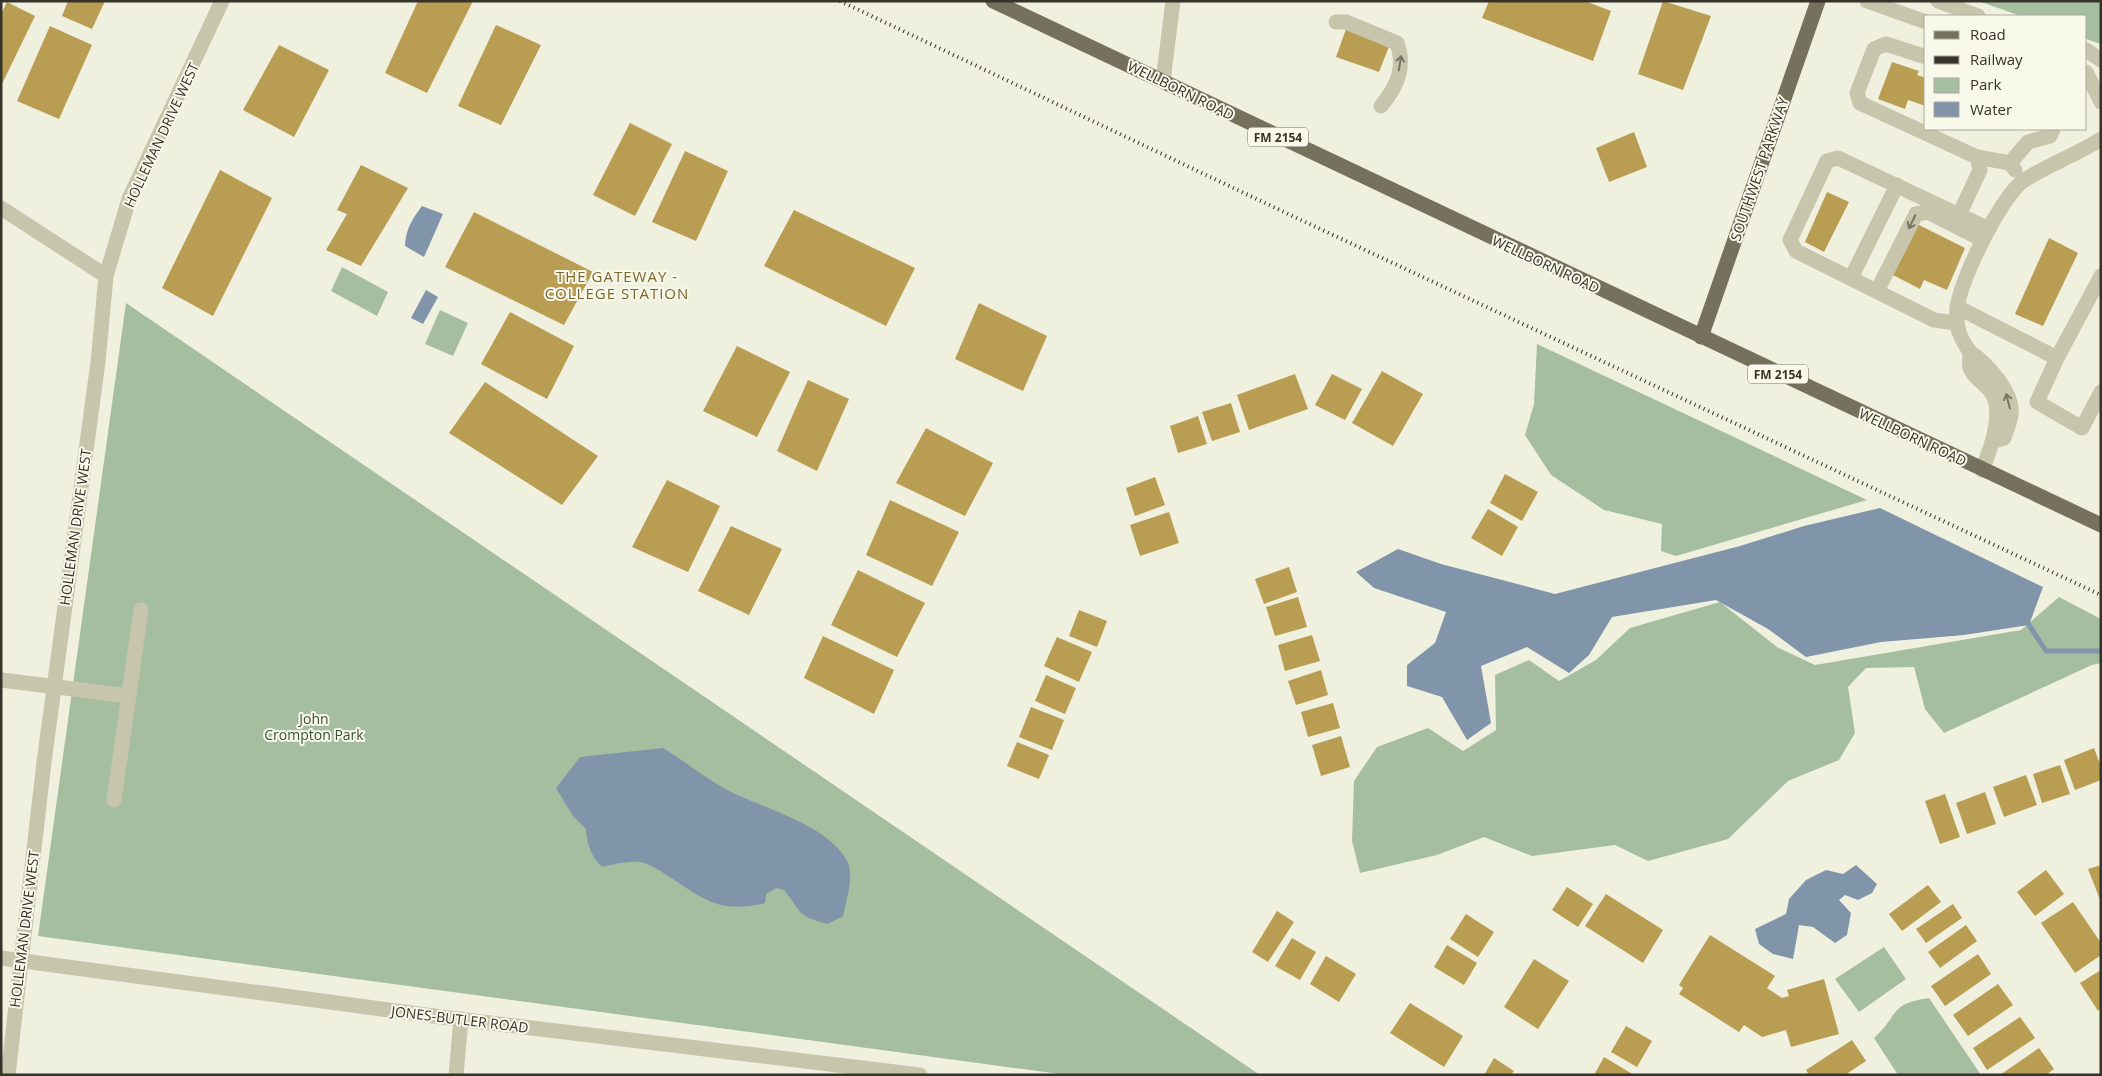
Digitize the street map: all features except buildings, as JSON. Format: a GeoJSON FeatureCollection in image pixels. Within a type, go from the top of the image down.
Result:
{"type":"FeatureCollection","features":[{"type":"Feature","properties":{"kind":"main road","name":"WELLBORN ROAD"},"geometry":{"type":"LineString","coordinates":[[993,1],[1014,6],[1162,81],[2101,525]]}},
{"type":"Feature","properties":{"kind":"main road","name":"SOUTHWEST PARKWAY"},"geometry":{"type":"LineString","coordinates":[[1701,337],[1818,1]]}},
{"type":"Feature","properties":{"kind":"street","name":"HOLLEMAN DRIVE WEST"},"geometry":{"type":"LineString","coordinates":[[8,1075],[53,687],[96,372],[106,276],[129,199],[222,1]]}},
{"type":"Feature","properties":{"kind":"street"},"geometry":{"type":"LineString","coordinates":[[1162,81],[1173,1]]}},
{"type":"Feature","properties":{"kind":"street"},"geometry":{"type":"LineString","coordinates":[[1867,1],[1924,21]]}},
{"type":"Feature","properties":{"kind":"street"},"geometry":{"type":"LineString","coordinates":[[1938,1],[1975,15]]}},
{"type":"Feature","properties":{"kind":"street"},"geometry":{"type":"LineString","coordinates":[[1336,22],[1346,22],[1397,43],[1403,57],[1393,92],[1381,106]]}},
{"type":"Feature","properties":{"kind":"street"},"geometry":{"type":"LineString","coordinates":[[1924,56],[1886,44],[1874,48],[1857,93],[1860,104],[1977,157],[2010,163],[2022,182]]}},
{"type":"Feature","properties":{"kind":"street"},"geometry":{"type":"LineString","coordinates":[[2087,51],[2101,60]]}},
{"type":"Feature","properties":{"kind":"street"},"geometry":{"type":"LineString","coordinates":[[2087,71],[2101,78]]}},
{"type":"Feature","properties":{"kind":"street"},"geometry":{"type":"LineString","coordinates":[[2087,73],[2101,102]]}},
{"type":"Feature","properties":{"kind":"street"},"geometry":{"type":"LineString","coordinates":[[2010,163],[2028,142],[2050,136],[2053,130]]}},
{"type":"Feature","properties":{"kind":"street"},"geometry":{"type":"LineString","coordinates":[[1982,470],[1994,441],[2004,438],[2011,414],[2007,394],[1983,361],[1970,352],[1959,335],[1957,307],[1986,235],[1999,211],[2022,182],[2078,154],[2101,139]]}},
{"type":"Feature","properties":{"kind":"street"},"geometry":{"type":"LineString","coordinates":[[1959,215],[1980,170],[1977,157]]}},
{"type":"Feature","properties":{"kind":"street"},"geometry":{"type":"LineString","coordinates":[[1957,323],[1934,320],[1796,251],[1790,240],[1827,161],[1838,158],[1959,215],[1986,235]]}},
{"type":"Feature","properties":{"kind":"street"},"geometry":{"type":"LineString","coordinates":[[1851,278],[1897,185]]}},
{"type":"Feature","properties":{"kind":"street"},"geometry":{"type":"LineString","coordinates":[[1,208],[106,276]]}},
{"type":"Feature","properties":{"kind":"street"},"geometry":{"type":"LineString","coordinates":[[1877,291],[1916,214],[1928,212],[1986,235]]}},
{"type":"Feature","properties":{"kind":"street"},"geometry":{"type":"LineString","coordinates":[[2101,276],[2057,358],[2037,402],[2082,428],[2101,392]]}},
{"type":"Feature","properties":{"kind":"street"},"geometry":{"type":"LineString","coordinates":[[1957,307],[2057,358]]}},
{"type":"Feature","properties":{"kind":"street"},"geometry":{"type":"LineString","coordinates":[[114,800],[141,610]]}},
{"type":"Feature","properties":{"kind":"street"},"geometry":{"type":"LineString","coordinates":[[1,680],[129,696]]}},
{"type":"Feature","properties":{"kind":"street","name":"JONES-BUTLER ROAD"},"geometry":{"type":"LineString","coordinates":[[1,958],[461,1019],[920,1075]]}},
{"type":"Feature","properties":{"kind":"street"},"geometry":{"type":"LineString","coordinates":[[456,1075],[461,1019]]}},
{"type":"Feature","properties":{"kind":"green space"},"geometry":{"type":"Polygon","coordinates":[[[1978,1],[2101,1],[2101,44],[2087,39],[2087,15],[2018,15],[1978,1]]]}},
{"type":"Feature","properties":{"kind":"green space"},"geometry":{"type":"Polygon","coordinates":[[[342,267],[388,292],[377,316],[331,291],[342,267]]]}},
{"type":"Feature","properties":{"kind":"green space","name":"John Crompton Park"},"geometry":{"type":"Polygon","coordinates":[[[126,303],[1260,1075],[1067,1075],[38,936],[126,303]]]}},
{"type":"Feature","properties":{"kind":"green space"},"geometry":{"type":"Polygon","coordinates":[[[440,310],[468,323],[453,356],[425,344],[440,310]]]}},
{"type":"Feature","properties":{"kind":"green space"},"geometry":{"type":"Polygon","coordinates":[[[1537,344],[1867,500],[1676,556],[1661,551],[1662,524],[1604,510],[1551,475],[1525,435],[1534,404],[1537,344]]]}},
{"type":"Feature","properties":{"kind":"green space"},"geometry":{"type":"Polygon","coordinates":[[[2059,597],[2101,619],[2101,663],[2092,665],[1944,733],[1925,709],[1914,667],[1866,668],[1848,687],[1855,733],[1839,760],[1788,781],[1728,839],[1648,861],[1615,845],[1532,856],[1484,837],[1437,855],[1360,873],[1352,841],[1354,781],[1377,747],[1428,728],[1463,751],[1496,730],[1495,675],[1529,660],[1559,681],[1596,660],[1630,628],[1720,602],[1777,647],[1815,665],[2021,630],[2059,597]]]}},
{"type":"Feature","properties":{"kind":"green space"},"geometry":{"type":"Polygon","coordinates":[[[1884,947],[1906,979],[1859,1012],[1835,979],[1884,947]]]}},
{"type":"Feature","properties":{"kind":"green space"},"geometry":{"type":"Polygon","coordinates":[[[1929,998],[1981,1075],[1898,1075],[1874,1038],[1901,1007],[1916,1000],[1929,998]]]}},
{"type":"Feature","properties":{"kind":"water"},"geometry":{"type":"Polygon","coordinates":[[[422,206],[443,214],[424,257],[405,246],[408,229],[422,206]]]}},
{"type":"Feature","properties":{"kind":"water"},"geometry":{"type":"Polygon","coordinates":[[[426,290],[438,297],[423,324],[411,318],[426,290]]]}},
{"type":"Feature","properties":{"kind":"water"},"geometry":{"type":"Polygon","coordinates":[[[1880,508],[2043,587],[2029,625],[1964,635],[1881,642],[1806,657],[1768,629],[1716,600],[1612,617],[1589,655],[1569,673],[1527,647],[1481,666],[1491,723],[1467,740],[1442,697],[1407,686],[1407,665],[1435,643],[1446,612],[1374,588],[1356,572],[1398,549],[1441,564],[1555,594],[1740,546],[1804,526],[1880,508]]]}},
{"type":"Feature","properties":{"kind":"water"},"geometry":{"type":"Polygon","coordinates":[[[663,748],[733,793],[814,829],[840,850],[850,869],[849,889],[843,916],[828,924],[810,919],[801,913],[784,890],[776,888],[766,894],[765,903],[733,907],[712,902],[658,869],[644,863],[626,862],[602,867],[590,850],[586,829],[573,816],[556,788],[580,757],[663,748]]]}},
{"type":"Feature","properties":{"kind":"water"},"geometry":{"type":"Polygon","coordinates":[[[1856,865],[1877,884],[1872,893],[1858,900],[1845,895],[1839,900],[1851,913],[1847,935],[1835,943],[1813,927],[1799,925],[1793,959],[1773,954],[1759,944],[1755,929],[1786,914],[1789,899],[1806,880],[1826,870],[1843,874],[1856,865]]]}},
{"type":"Feature","properties":{"kind":"waterway"},"geometry":{"type":"LineString","coordinates":[[2029,625],[2046,651],[2101,651]]}},
{"type":"Feature","properties":{"kind":"railway"},"geometry":{"type":"LineString","coordinates":[[840,1],[1284,212],[2101,595]]}},
{"type":"Feature","properties":{"kind":"district","name":"THE GATEWAY - COLLEGE STATION"},"geometry":{"type":"Point","coordinates":[617,284]}}]}
